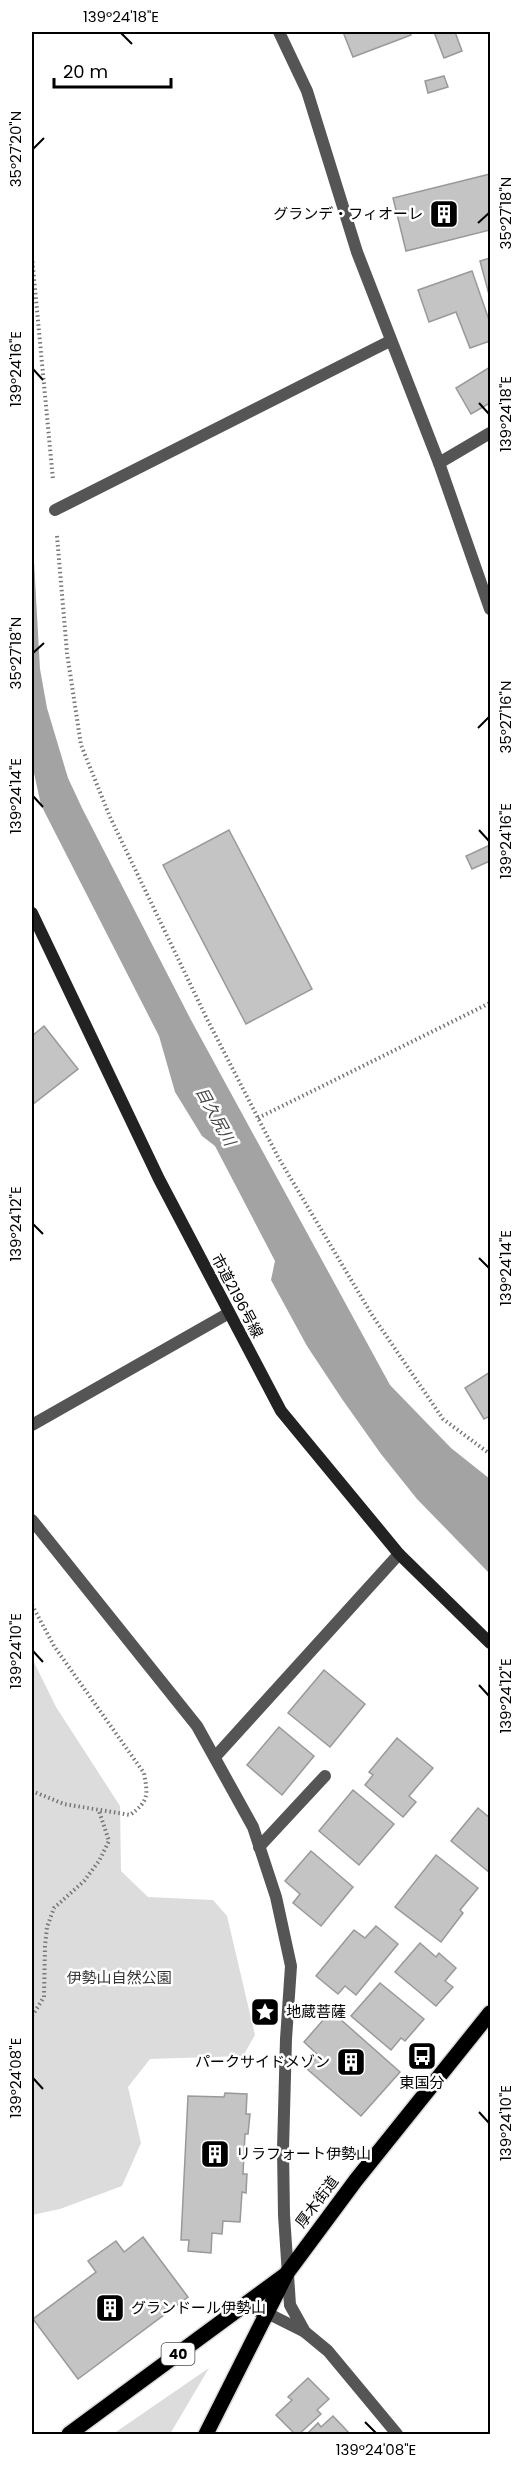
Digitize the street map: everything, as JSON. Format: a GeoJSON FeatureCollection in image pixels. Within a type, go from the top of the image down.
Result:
{"type":"FeatureCollection","features":[{"type":"Feature","properties":{"kind":"main road","name":"厚木街道"},"geometry":{"type":"LineString","coordinates":[[206,2434],[287,2273],[330,2213],[490,2013]]}},
{"type":"Feature","properties":{"kind":"main road","name":"40"},"geometry":{"type":"LineString","coordinates":[[69,2434],[287,2273]]}},
{"type":"Feature","properties":{"kind":"street"},"geometry":{"type":"LineString","coordinates":[[279,32],[307,91],[357,252],[439,463],[490,609]]}},
{"type":"Feature","properties":{"kind":"street"},"geometry":{"type":"LineString","coordinates":[[55,510],[390,341]]}},
{"type":"Feature","properties":{"kind":"street"},"geometry":{"type":"LineString","coordinates":[[439,463],[490,434]]}},
{"type":"Feature","properties":{"kind":"street","name":"市道2196号線"},"geometry":{"type":"LineString","coordinates":[[32,913],[159,1179],[281,1411],[399,1554],[490,1643]]}},
{"type":"Feature","properties":{"kind":"street"},"geometry":{"type":"LineString","coordinates":[[32,1425],[229,1313]]}},
{"type":"Feature","properties":{"kind":"street"},"geometry":{"type":"LineString","coordinates":[[32,1520],[197,1726],[253,1827],[276,1897],[291,1966],[283,2149],[287,2273],[290,2305],[305,2332]]}},
{"type":"Feature","properties":{"kind":"street"},"geometry":{"type":"LineString","coordinates":[[214,1757],[399,1554]]}},
{"type":"Feature","properties":{"kind":"street"},"geometry":{"type":"LineString","coordinates":[[259,1847],[325,1776]]}},
{"type":"Feature","properties":{"kind":"street"},"geometry":{"type":"LineString","coordinates":[[241,2307],[267,2313],[305,2332],[328,2351],[397,2434]]}},
{"type":"Feature","properties":{"kind":"path"},"geometry":{"type":"LineString","coordinates":[[32,257],[67,653],[81,745],[110,817],[135,870],[207,1019],[278,1157],[372,1315],[443,1419],[490,1454]]}},
{"type":"Feature","properties":{"kind":"path"},"geometry":{"type":"LineString","coordinates":[[258,1118],[490,1003]]}},
{"type":"Feature","properties":{"kind":"path"},"geometry":{"type":"LineString","coordinates":[[32,1605],[54,1646],[144,1773],[148,1794],[141,1807],[130,1815],[64,1804],[32,1791]]}},
{"type":"Feature","properties":{"kind":"path"},"geometry":{"type":"LineString","coordinates":[[32,2016],[44,1997],[46,1936],[54,1908],[84,1881],[99,1861],[109,1841],[99,1811]]}},
{"type":"Feature","properties":{"kind":"green space","name":"伊勢山自然公園"},"geometry":{"type":"Polygon","coordinates":[[[32,1658],[56,1707],[120,1806],[121,1871],[148,1897],[213,1900],[227,1916],[255,2035],[243,2056],[150,2059],[128,2087],[141,2143],[122,2186],[60,2209],[32,2215],[32,1658]]]}},
{"type":"Feature","properties":{"kind":"green space"},"geometry":{"type":"Polygon","coordinates":[[[209,2368],[170,2434],[113,2434],[209,2368]]]}},
{"type":"Feature","properties":{"kind":"water","name":"目久尻川"},"geometry":{"type":"Polygon","coordinates":[[[32,525],[40,669],[47,708],[68,778],[191,1020],[390,1385],[451,1448],[490,1479],[490,1574],[417,1499],[381,1454],[307,1346],[271,1280],[275,1261],[215,1146],[202,1136],[175,1092],[159,1036],[41,805],[32,764],[32,525]]]}},
{"type":"Feature","properties":{"kind":"building"},"geometry":{"type":"Polygon","coordinates":[[[343,32],[410,32],[411,35],[353,57],[343,32]]]}},
{"type":"Feature","properties":{"kind":"building"},"geometry":{"type":"Polygon","coordinates":[[[434,32],[455,32],[462,51],[444,58],[434,32]]]}},
{"type":"Feature","properties":{"kind":"building"},"geometry":{"type":"Polygon","coordinates":[[[444,76],[448,87],[428,93],[425,81],[444,76]]]}},
{"type":"Feature","properties":{"kind":"building","name":"グランデ・フィオーレ"},"geometry":{"type":"Polygon","coordinates":[[[490,174],[490,230],[406,251],[393,198],[490,174]]]}},
{"type":"Feature","properties":{"kind":"building"},"geometry":{"type":"Polygon","coordinates":[[[490,258],[490,298],[480,261],[490,258]]]}},
{"type":"Feature","properties":{"kind":"building"},"geometry":{"type":"Polygon","coordinates":[[[472,271],[490,323],[490,341],[470,348],[456,312],[429,322],[418,290],[472,271]]]}},
{"type":"Feature","properties":{"kind":"building"},"geometry":{"type":"Polygon","coordinates":[[[490,367],[490,403],[471,414],[456,388],[490,367]]]}},
{"type":"Feature","properties":{"kind":"building"},"geometry":{"type":"Polygon","coordinates":[[[229,830],[312,989],[246,1024],[163,865],[229,830]]]}},
{"type":"Feature","properties":{"kind":"building"},"geometry":{"type":"Polygon","coordinates":[[[490,845],[490,861],[472,869],[466,856],[490,845]]]}},
{"type":"Feature","properties":{"kind":"building"},"geometry":{"type":"Polygon","coordinates":[[[44,1026],[78,1069],[32,1105],[32,1036],[44,1026]]]}},
{"type":"Feature","properties":{"kind":"building"},"geometry":{"type":"Polygon","coordinates":[[[490,1372],[490,1416],[484,1419],[465,1388],[490,1372]]]}},
{"type":"Feature","properties":{"kind":"building"},"geometry":{"type":"Polygon","coordinates":[[[324,1670],[365,1704],[330,1747],[288,1713],[324,1670]]]}},
{"type":"Feature","properties":{"kind":"building"},"geometry":{"type":"Polygon","coordinates":[[[279,1727],[314,1756],[282,1795],[247,1765],[279,1727]]]}},
{"type":"Feature","properties":{"kind":"building"},"geometry":{"type":"Polygon","coordinates":[[[397,1738],[433,1768],[409,1796],[416,1802],[403,1817],[365,1785],[373,1775],[369,1772],[397,1738]]]}},
{"type":"Feature","properties":{"kind":"building"},"geometry":{"type":"Polygon","coordinates":[[[353,1790],[394,1824],[359,1865],[319,1831],[353,1790]]]}},
{"type":"Feature","properties":{"kind":"building"},"geometry":{"type":"Polygon","coordinates":[[[478,1808],[490,1818],[490,1873],[451,1841],[478,1808]]]}},
{"type":"Feature","properties":{"kind":"building"},"geometry":{"type":"Polygon","coordinates":[[[311,1851],[353,1887],[321,1926],[293,1903],[300,1894],[285,1881],[311,1851]]]}},
{"type":"Feature","properties":{"kind":"building"},"geometry":{"type":"Polygon","coordinates":[[[436,1855],[478,1888],[460,1910],[463,1913],[441,1942],[395,1907],[436,1855]]]}},
{"type":"Feature","properties":{"kind":"building"},"geometry":{"type":"Polygon","coordinates":[[[376,1926],[398,1944],[356,1995],[345,1986],[338,1994],[316,1976],[354,1930],[365,1938],[376,1926]]]}},
{"type":"Feature","properties":{"kind":"building"},"geometry":{"type":"Polygon","coordinates":[[[420,1943],[436,1957],[439,1953],[456,1968],[445,1981],[453,1987],[436,2006],[395,1972],[420,1943]]]}},
{"type":"Feature","properties":{"kind":"building"},"geometry":{"type":"Polygon","coordinates":[[[380,1983],[424,2019],[405,2041],[401,2038],[391,2050],[351,2016],[380,1983]]]}},
{"type":"Feature","properties":{"kind":"building","name":"パークサイドメゾン"},"geometry":{"type":"Polygon","coordinates":[[[331,2011],[400,2072],[361,2116],[307,2069],[318,2055],[304,2042],[331,2011]]]}},
{"type":"Feature","properties":{"kind":"building","name":"リラフォート伊勢山"},"geometry":{"type":"Polygon","coordinates":[[[225,2093],[247,2094],[246,2114],[250,2114],[248,2134],[245,2134],[243,2174],[247,2174],[246,2193],[242,2192],[240,2222],[223,2221],[222,2234],[212,2233],[211,2253],[188,2251],[189,2240],[181,2240],[188,2096],[224,2097],[225,2093]]]}},
{"type":"Feature","properties":{"kind":"building","name":"グランドール伊勢山"},"geometry":{"type":"Polygon","coordinates":[[[143,2237],[188,2297],[78,2379],[33,2319],[96,2272],[88,2261],[116,2241],[124,2252],[143,2237]]]}},
{"type":"Feature","properties":{"kind":"building"},"geometry":{"type":"Polygon","coordinates":[[[308,2378],[329,2399],[317,2410],[321,2414],[299,2434],[295,2434],[276,2415],[292,2400],[288,2397],[308,2378]]]}},
{"type":"Feature","properties":{"kind":"building"},"geometry":{"type":"Polygon","coordinates":[[[333,2416],[350,2434],[307,2434],[318,2423],[321,2427],[333,2416]]]}},
{"type":"Feature","properties":{"kind":"place","name":"グランデ・フィオーレ"},"geometry":{"type":"Point","coordinates":[444,214]}},
{"type":"Feature","properties":{"kind":"place","name":"地蔵菩薩"},"geometry":{"type":"Point","coordinates":[265,2012]}},
{"type":"Feature","properties":{"kind":"place","name":"東国分"},"geometry":{"type":"Point","coordinates":[422,2056]}},
{"type":"Feature","properties":{"kind":"place","name":"パークサイドメゾン"},"geometry":{"type":"Point","coordinates":[351,2062]}},
{"type":"Feature","properties":{"kind":"place","name":"リラフォート伊勢山"},"geometry":{"type":"Point","coordinates":[215,2154]}},
{"type":"Feature","properties":{"kind":"place","name":"グランドール伊勢山"},"geometry":{"type":"Point","coordinates":[110,2308]}}]}
